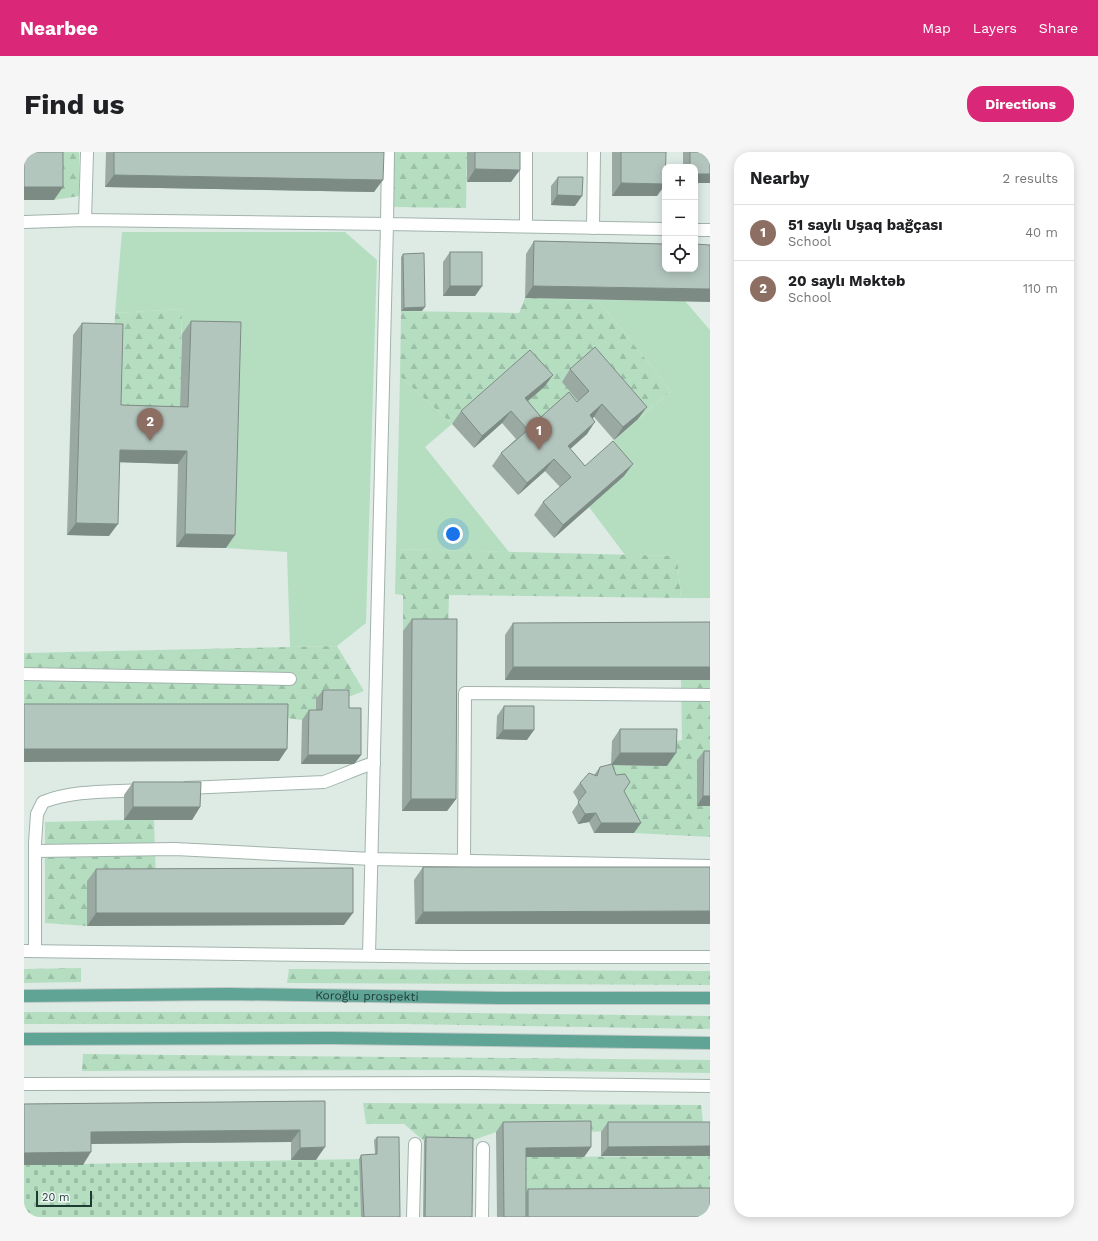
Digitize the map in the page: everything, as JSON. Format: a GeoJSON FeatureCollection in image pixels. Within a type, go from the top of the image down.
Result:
{"type":"FeatureCollection","features":[{"type":"Feature","properties":{"kind":"main road","name":"Koroğlu prospekti"},"geometry":{"type":"LineString","coordinates":[[24,996],[229,994],[500,998],[710,998]]}},
{"type":"Feature","properties":{"kind":"main road"},"geometry":{"type":"LineString","coordinates":[[24,1039],[332,1038],[710,1043]]}},
{"type":"Feature","properties":{"kind":"street"},"geometry":{"type":"LineString","coordinates":[[86,220],[87,152]]}},
{"type":"Feature","properties":{"kind":"street"},"geometry":{"type":"LineString","coordinates":[[369,955],[388,152]]}},
{"type":"Feature","properties":{"kind":"street"},"geometry":{"type":"LineString","coordinates":[[526,152],[526,226]]}},
{"type":"Feature","properties":{"kind":"street"},"geometry":{"type":"LineString","coordinates":[[593,228],[594,152]]}},
{"type":"Feature","properties":{"kind":"street"},"geometry":{"type":"LineString","coordinates":[[24,222],[86,220],[662,229]]}},
{"type":"Feature","properties":{"kind":"street"},"geometry":{"type":"LineString","coordinates":[[698,230],[710,230]]}},
{"type":"Feature","properties":{"kind":"street"},"geometry":{"type":"LineString","coordinates":[[24,674],[290,679]]}},
{"type":"Feature","properties":{"kind":"street"},"geometry":{"type":"LineString","coordinates":[[464,861],[466,693],[710,695]]}},
{"type":"Feature","properties":{"kind":"street"},"geometry":{"type":"LineString","coordinates":[[172,789],[324,782],[339,777],[359,767],[374,763]]}},
{"type":"Feature","properties":{"kind":"street"},"geometry":{"type":"LineString","coordinates":[[156,790],[77,793],[56,797],[43,802],[37,814],[32,846],[29,951],[466,957],[710,957]]}},
{"type":"Feature","properties":{"kind":"street"},"geometry":{"type":"LineString","coordinates":[[32,846],[176,849],[372,859],[710,866]]}},
{"type":"Feature","properties":{"kind":"street"},"geometry":{"type":"LineString","coordinates":[[24,1084],[472,1083],[710,1086]]}},
{"type":"Feature","properties":{"kind":"street"},"geometry":{"type":"LineString","coordinates":[[414,1217],[415,1144]]}},
{"type":"Feature","properties":{"kind":"street"},"geometry":{"type":"LineString","coordinates":[[482,1217],[483,1148]]}},
{"type":"Feature","properties":{"kind":"green space"},"geometry":{"type":"Polygon","coordinates":[[[54,152],[79,152],[79,196],[54,200],[54,152]]]}},
{"type":"Feature","properties":{"kind":"green space"},"geometry":{"type":"Polygon","coordinates":[[[393,152],[467,152],[466,208],[393,207],[393,152]]]}},
{"type":"Feature","properties":{"kind":"green space"},"geometry":{"type":"Polygon","coordinates":[[[122,232],[345,232],[377,260],[366,623],[337,646],[290,647],[287,552],[226,548],[233,335],[182,334],[182,309],[115,313],[122,232]]]}},
{"type":"Feature","properties":{"kind":"green space"},"geometry":{"type":"Polygon","coordinates":[[[525,298],[598,300],[671,391],[638,419],[586,360],[581,403],[533,430],[516,411],[522,362],[452,424],[400,376],[401,311],[519,313],[525,298]]]}},
{"type":"Feature","properties":{"kind":"green space"},"geometry":{"type":"Polygon","coordinates":[[[598,300],[685,301],[710,330],[710,598],[681,598],[677,556],[625,555],[589,507],[624,476],[604,453],[614,440],[671,391],[598,300]]]}},
{"type":"Feature","properties":{"kind":"green space"},"geometry":{"type":"Polygon","coordinates":[[[182,309],[180,419],[112,418],[115,313],[182,309]]]}},
{"type":"Feature","properties":{"kind":"green space"},"geometry":{"type":"Polygon","coordinates":[[[400,376],[452,424],[425,447],[509,552],[396,549],[400,376]]]}},
{"type":"Feature","properties":{"kind":"green space"},"geometry":{"type":"Polygon","coordinates":[[[396,549],[677,556],[681,598],[449,595],[448,631],[403,631],[403,595],[395,594],[396,549]]]}},
{"type":"Feature","properties":{"kind":"green space"},"geometry":{"type":"Polygon","coordinates":[[[337,646],[364,691],[343,699],[316,720],[279,717],[24,717],[24,653],[337,646]]]}},
{"type":"Feature","properties":{"kind":"green space"},"geometry":{"type":"Polygon","coordinates":[[[681,680],[710,680],[710,837],[634,833],[617,801],[611,765],[667,766],[668,742],[682,740],[681,680]]]}},
{"type":"Feature","properties":{"kind":"green space"},"geometry":{"type":"Polygon","coordinates":[[[154,820],[156,881],[88,881],[87,926],[45,923],[45,822],[154,820]]]}},
{"type":"Feature","properties":{"kind":"green space"},"geometry":{"type":"Polygon","coordinates":[[[81,968],[81,982],[24,983],[24,969],[81,968]]]}},
{"type":"Feature","properties":{"kind":"green space"},"geometry":{"type":"Polygon","coordinates":[[[289,969],[710,971],[710,985],[287,983],[289,969]]]}},
{"type":"Feature","properties":{"kind":"green space"},"geometry":{"type":"Polygon","coordinates":[[[24,1012],[402,1012],[710,1016],[710,1029],[404,1024],[24,1024],[24,1012]]]}},
{"type":"Feature","properties":{"kind":"green space"},"geometry":{"type":"Polygon","coordinates":[[[83,1054],[710,1060],[710,1073],[455,1070],[82,1071],[83,1054]]]}},
{"type":"Feature","properties":{"kind":"green space"},"geometry":{"type":"Polygon","coordinates":[[[363,1103],[701,1105],[704,1131],[496,1132],[471,1141],[424,1141],[404,1124],[366,1124],[363,1103]]]}},
{"type":"Feature","properties":{"kind":"green space"},"geometry":{"type":"Polygon","coordinates":[[[710,1156],[710,1200],[519,1202],[519,1157],[710,1156]]]}},
{"type":"Feature","properties":{"kind":"green space"},"geometry":{"type":"Polygon","coordinates":[[[359,1159],[361,1217],[24,1217],[24,1165],[359,1159]]]}},
{"type":"Feature","properties":{"kind":"building"},"geometry":{"type":"Polygon","coordinates":[[[24,152],[63,152],[63,187],[24,187],[24,152]]]}},
{"type":"Feature","properties":{"kind":"building"},"geometry":{"type":"Polygon","coordinates":[[[114,152],[384,152],[383,180],[114,175],[114,152]]]}},
{"type":"Feature","properties":{"kind":"building"},"geometry":{"type":"Polygon","coordinates":[[[475,152],[520,152],[520,170],[475,169],[475,152]]]}},
{"type":"Feature","properties":{"kind":"building"},"geometry":{"type":"Polygon","coordinates":[[[621,152],[666,152],[666,164],[662,164],[662,184],[621,183],[621,152]]]}},
{"type":"Feature","properties":{"kind":"building"},"geometry":{"type":"Polygon","coordinates":[[[690,152],[710,152],[710,174],[698,174],[698,164],[690,164],[690,152]]]}},
{"type":"Feature","properties":{"kind":"building"},"geometry":{"type":"Polygon","coordinates":[[[558,177],[583,177],[582,196],[557,195],[558,177]]]}},
{"type":"Feature","properties":{"kind":"building"},"geometry":{"type":"Polygon","coordinates":[[[534,241],[662,244],[662,272],[698,272],[698,244],[710,245],[710,289],[533,286],[534,241]]]}},
{"type":"Feature","properties":{"kind":"building"},"geometry":{"type":"Polygon","coordinates":[[[450,252],[482,252],[482,286],[450,286],[450,252]]]}},
{"type":"Feature","properties":{"kind":"building"},"geometry":{"type":"Polygon","coordinates":[[[424,253],[425,307],[404,308],[403,254],[424,253]]]}},
{"type":"Feature","properties":{"kind":"building"},"geometry":{"type":"Polygon","coordinates":[[[191,321],[241,322],[235,535],[185,534],[187,451],[120,450],[118,524],[76,523],[82,323],[123,324],[121,405],[188,407],[191,321]]]}},
{"type":"Feature","properties":{"kind":"building"},"geometry":{"type":"Polygon","coordinates":[[[595,347],[647,407],[623,427],[602,404],[590,415],[595,422],[568,446],[585,466],[613,441],[633,464],[563,525],[543,502],[571,477],[554,459],[527,483],[501,453],[528,430],[511,411],[482,436],[461,411],[530,350],[553,375],[525,398],[541,417],[569,392],[577,402],[589,391],[570,369],[595,347]]]}},
{"type":"Feature","properties":{"kind":"building"},"geometry":{"type":"Polygon","coordinates":[[[412,619],[457,619],[456,799],[411,799],[412,619]]]}},
{"type":"Feature","properties":{"kind":"building"},"geometry":{"type":"Polygon","coordinates":[[[710,622],[710,667],[513,667],[513,623],[710,622]]]}},
{"type":"Feature","properties":{"kind":"building"},"geometry":{"type":"Polygon","coordinates":[[[323,690],[349,690],[349,708],[361,708],[361,755],[308,755],[309,710],[322,710],[323,690]]]}},
{"type":"Feature","properties":{"kind":"building"},"geometry":{"type":"Polygon","coordinates":[[[24,704],[288,704],[287,749],[24,749],[24,704]]]}},
{"type":"Feature","properties":{"kind":"building"},"geometry":{"type":"Polygon","coordinates":[[[504,706],[534,706],[534,730],[503,730],[504,706]]]}},
{"type":"Feature","properties":{"kind":"building"},"geometry":{"type":"Polygon","coordinates":[[[620,729],[677,729],[676,753],[620,753],[620,729]]]}},
{"type":"Feature","properties":{"kind":"building"},"geometry":{"type":"Polygon","coordinates":[[[704,751],[710,751],[710,796],[703,796],[704,751]]]}},
{"type":"Feature","properties":{"kind":"building"},"geometry":{"type":"Polygon","coordinates":[[[612,764],[616,775],[625,774],[630,782],[624,791],[641,823],[601,823],[596,813],[585,814],[578,802],[586,792],[580,783],[589,773],[597,776],[600,767],[612,764]]]}},
{"type":"Feature","properties":{"kind":"building"},"geometry":{"type":"Polygon","coordinates":[[[133,782],[201,782],[200,807],[133,807],[133,782]]]}},
{"type":"Feature","properties":{"kind":"building"},"geometry":{"type":"Polygon","coordinates":[[[423,867],[710,867],[710,911],[423,912],[423,867]]]}},
{"type":"Feature","properties":{"kind":"building"},"geometry":{"type":"Polygon","coordinates":[[[353,868],[353,913],[96,913],[96,869],[353,868]]]}},
{"type":"Feature","properties":{"kind":"building"},"geometry":{"type":"Polygon","coordinates":[[[325,1101],[325,1147],[300,1148],[300,1130],[91,1132],[91,1152],[24,1153],[24,1104],[325,1101]]]}},
{"type":"Feature","properties":{"kind":"building"},"geometry":{"type":"Polygon","coordinates":[[[591,1121],[591,1147],[526,1148],[526,1217],[504,1217],[503,1122],[591,1121]]]}},
{"type":"Feature","properties":{"kind":"building"},"geometry":{"type":"Polygon","coordinates":[[[608,1122],[710,1122],[710,1146],[608,1147],[608,1122]]]}},
{"type":"Feature","properties":{"kind":"building"},"geometry":{"type":"Polygon","coordinates":[[[377,1137],[399,1137],[400,1217],[364,1217],[361,1155],[377,1154],[377,1137]]]}},
{"type":"Feature","properties":{"kind":"building"},"geometry":{"type":"Polygon","coordinates":[[[426,1137],[473,1138],[472,1217],[425,1217],[426,1137]]]}},
{"type":"Feature","properties":{"kind":"building"},"geometry":{"type":"Polygon","coordinates":[[[710,1188],[710,1217],[528,1217],[528,1189],[710,1188]]]}},
{"type":"Feature","properties":{"kind":"place","name":"20 saylı Məktəb"},"geometry":{"type":"Point","coordinates":[150,441]}},
{"type":"Feature","properties":{"kind":"place","name":"51 saylı Uşaq bağçası"},"geometry":{"type":"Point","coordinates":[539,450]}}]}
